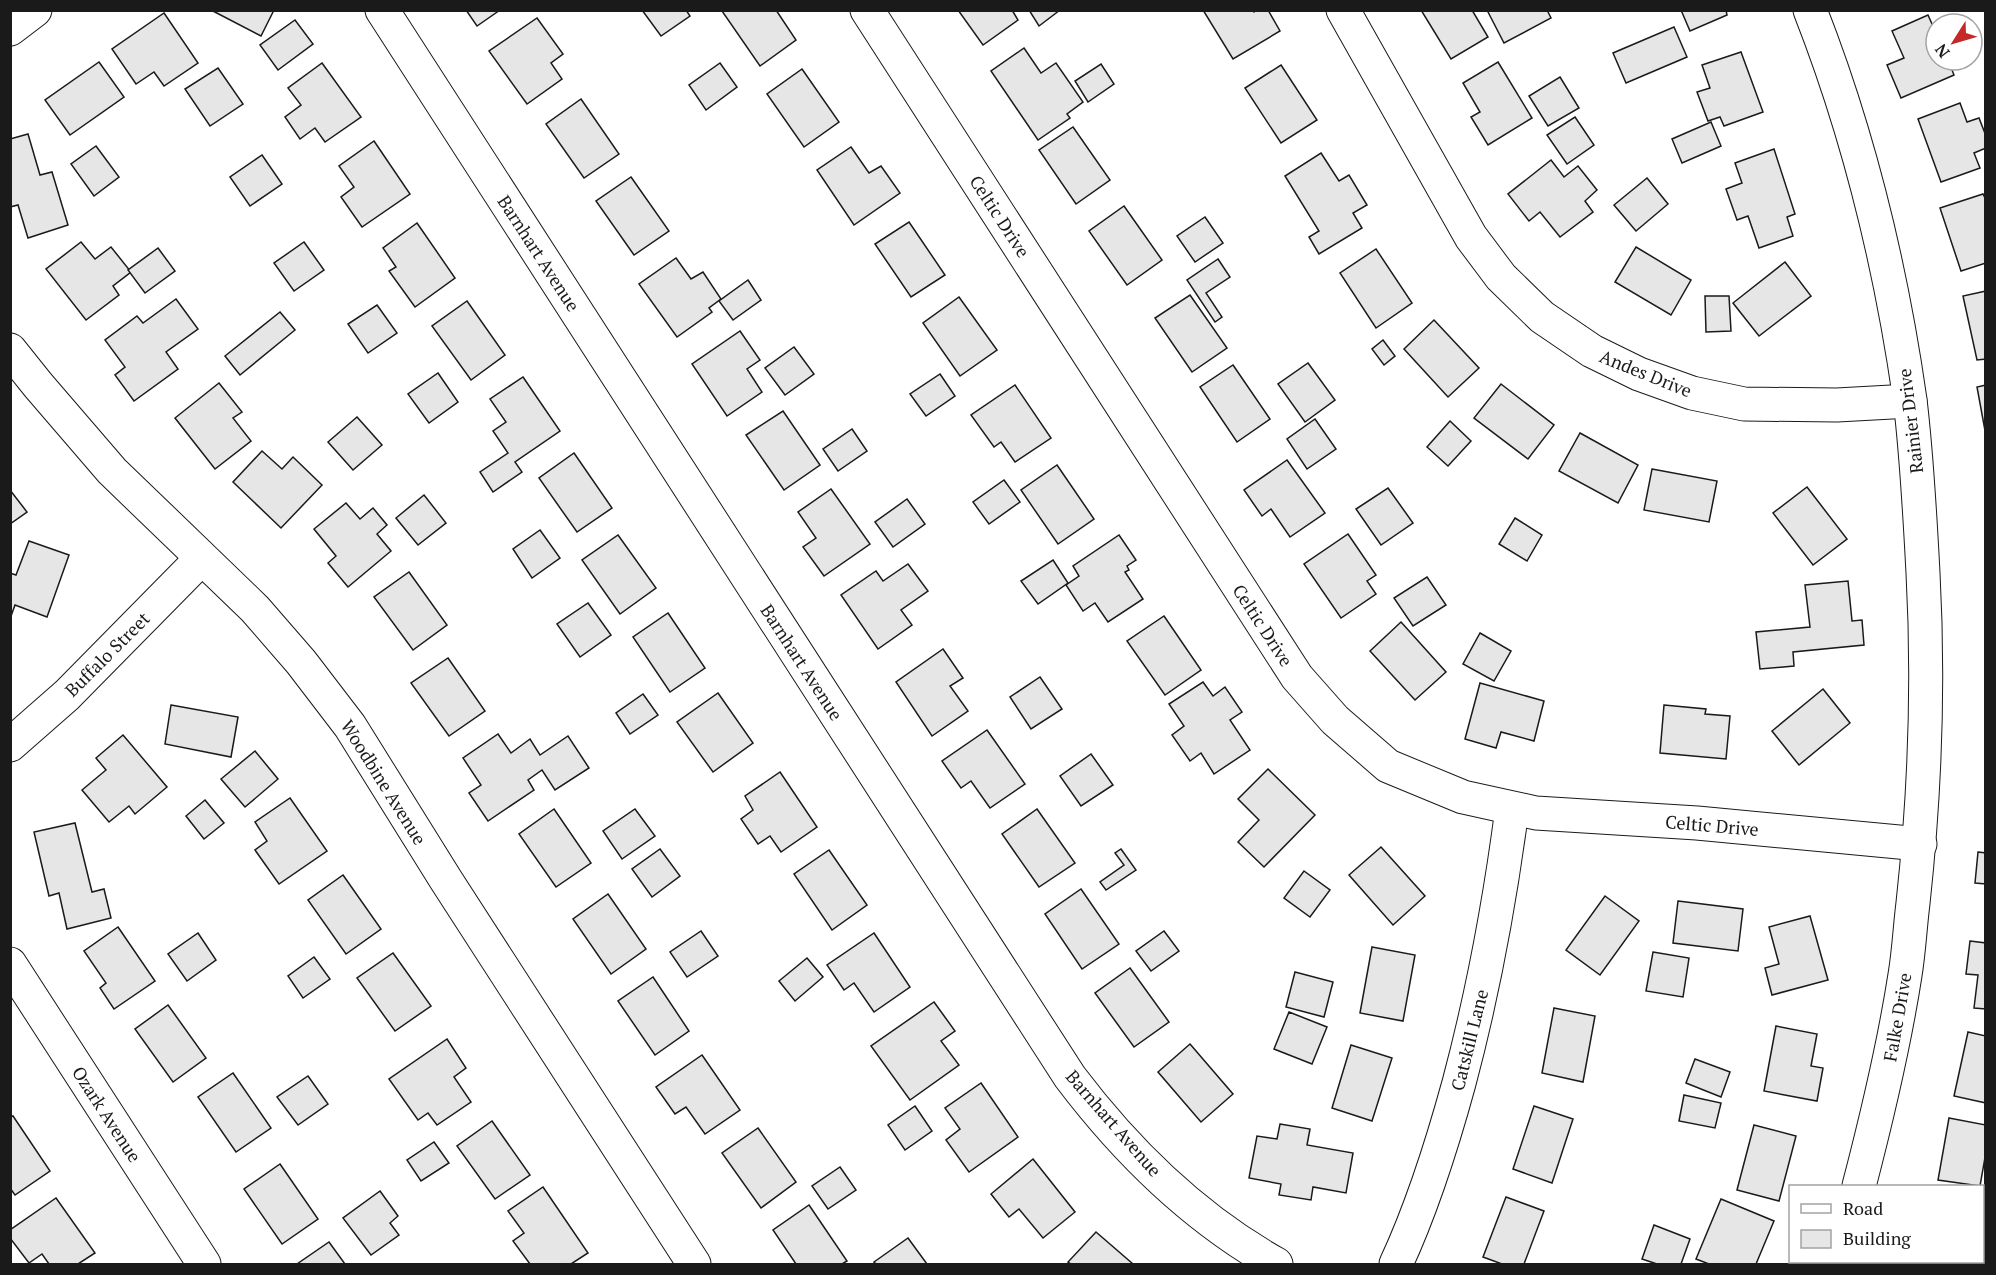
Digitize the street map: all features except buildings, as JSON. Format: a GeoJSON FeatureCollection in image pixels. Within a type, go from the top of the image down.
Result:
{"type":"FeatureCollection","features":[{"type":"Feature","properties":{"kind":"street"},"geometry":{"type":"LineString","coordinates":[[10,29],[35,10]]}},
{"type":"Feature","properties":{"kind":"street","name":"Barnhart Avenue"},"geometry":{"type":"LineString","coordinates":[[382,10],[1084,1096],[1141,1160],[1205,1216],[1255,1253],[1276,1264]]}},
{"type":"Feature","properties":{"kind":"street","name":"Celtic Drive"},"geometry":{"type":"LineString","coordinates":[[867,10],[1297,677],[1335,720],[1388,766],[1462,797],[1536,813],[1697,823],[1920,844]]}},
{"type":"Feature","properties":{"kind":"street","name":"Andes Drive"},"geometry":{"type":"LineString","coordinates":[[1343,10],[1471,237],[1501,277],[1542,317],[1592,351],[1639,374],[1692,393],[1744,404],[1837,405],[1910,400]]}},
{"type":"Feature","properties":{"kind":"street","name":"Rainier Drive"},"geometry":{"type":"LineString","coordinates":[[1810,10],[1864,174],[1887,271],[1910,400],[1921,527],[1927,648],[1920,844]]}},
{"type":"Feature","properties":{"kind":"street","name":"Woodbine Avenue"},"geometry":{"type":"LineString","coordinates":[[10,350],[112,471],[255,609],[302,662],[351,726],[459,900],[694,1264]]}},
{"type":"Feature","properties":{"kind":"street","name":"Buffalo Street"},"geometry":{"type":"LineString","coordinates":[[10,745],[68,695],[201,559]]}},
{"type":"Feature","properties":{"kind":"street","name":"Catskill Lane"},"geometry":{"type":"LineString","coordinates":[[1396,1264],[1412,1231],[1445,1134],[1476,1018],[1505,867],[1512,809]]}},
{"type":"Feature","properties":{"kind":"street","name":"Falke Drive"},"geometry":{"type":"LineString","coordinates":[[1859,1185],[1883,1092],[1905,974],[1920,844]]}},
{"type":"Feature","properties":{"kind":"street","name":"Ozark Avenue"},"geometry":{"type":"LineString","coordinates":[[10,964],[204,1264]]}}]}
